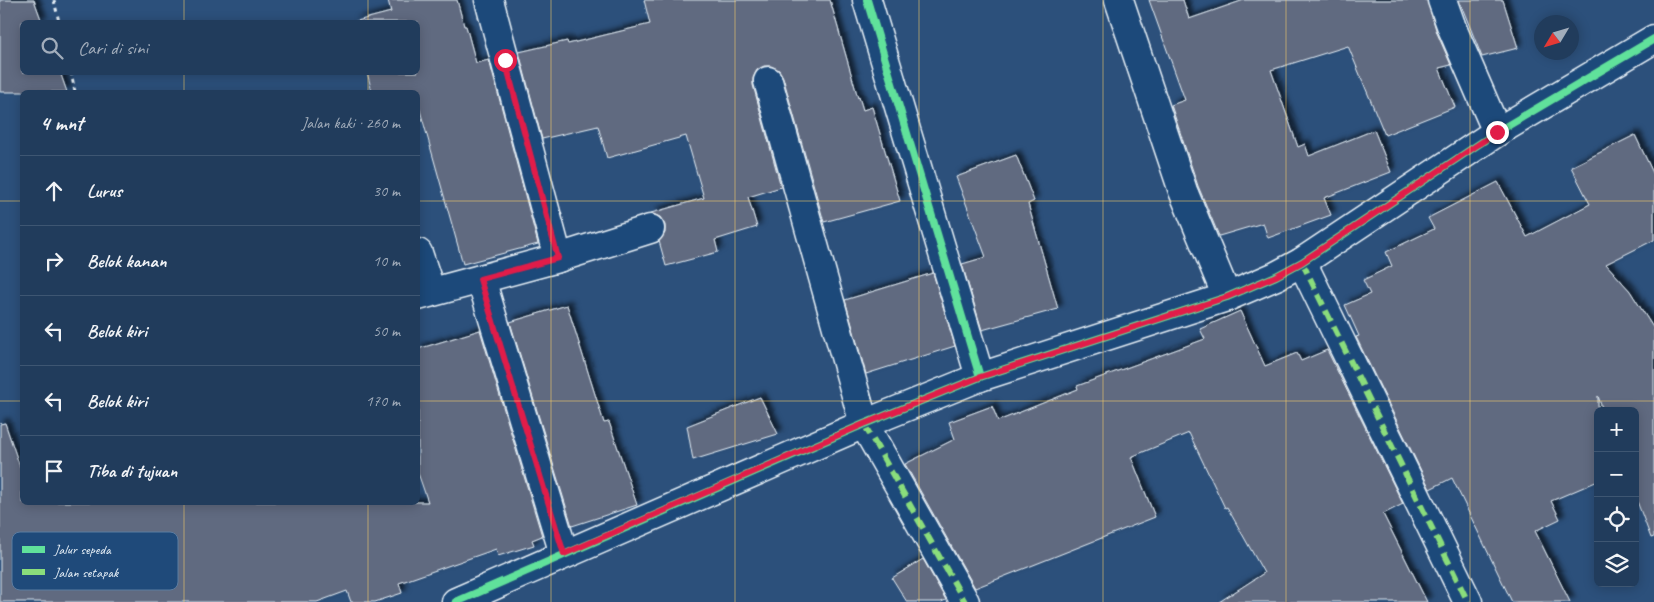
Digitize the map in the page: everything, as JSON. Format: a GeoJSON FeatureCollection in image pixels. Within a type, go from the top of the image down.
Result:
{"type":"FeatureCollection","features":[{"type":"Feature","properties":{"kind":"street"},"geometry":{"type":"LineString","coordinates":[[489,0],[558,258]]}},
{"type":"Feature","properties":{"kind":"street"},"geometry":{"type":"LineString","coordinates":[[866,0],[980,377]]}},
{"type":"Feature","properties":{"kind":"street"},"geometry":{"type":"LineString","coordinates":[[1119,0],[1182,192],[1227,297]]}},
{"type":"Feature","properties":{"kind":"street"},"geometry":{"type":"LineString","coordinates":[[1442,0],[1452,28],[1497,132]]}},
{"type":"Feature","properties":{"kind":"street"},"geometry":{"type":"LineString","coordinates":[[456,602],[864,424],[980,377],[1227,297],[1276,276],[1302,262],[1497,132],[1654,39]]}},
{"type":"Feature","properties":{"kind":"street"},"geometry":{"type":"LineString","coordinates":[[768,81],[864,424],[965,602]]}},
{"type":"Feature","properties":{"kind":"street"},"geometry":{"type":"LineString","coordinates":[[420,267],[424,294],[558,258],[650,229]]}},
{"type":"Feature","properties":{"kind":"street"},"geometry":{"type":"LineString","coordinates":[[1302,262],[1468,602]]}},
{"type":"Feature","properties":{"kind":"street"},"geometry":{"type":"LineString","coordinates":[[480,279],[564,554]]}},
{"type":"Feature","properties":{"kind":"path"},"geometry":{"type":"LineString","coordinates":[[54,0],[59,20]]}},
{"type":"Feature","properties":{"kind":"path"},"geometry":{"type":"LineString","coordinates":[[72,75],[75,90]]}},
{"type":"Feature","properties":{"kind":"building"},"geometry":{"type":"Polygon","coordinates":[[[0,0],[34,0],[41,20],[20,20],[20,75],[61,75],[66,90],[0,92],[0,0]]]}},
{"type":"Feature","properties":{"kind":"building"},"geometry":{"type":"Polygon","coordinates":[[[388,0],[457,0],[476,63],[489,60],[538,244],[463,264],[420,110],[420,90],[372,90],[368,75],[420,75],[420,20],[361,20],[391,12],[388,0]]]}},
{"type":"Feature","properties":{"kind":"building"},"geometry":{"type":"Polygon","coordinates":[[[644,0],[830,0],[858,98],[863,110],[872,107],[900,201],[824,222],[783,77],[779,70],[771,66],[764,66],[757,70],[753,78],[753,85],[781,187],[748,197],[757,227],[715,240],[718,252],[666,266],[659,241],[665,233],[665,225],[660,217],[651,213],[704,198],[686,136],[607,158],[598,126],[542,139],[519,52],[567,41],[568,44],[650,24],[644,0]]]}},
{"type":"Feature","properties":{"kind":"building"},"geometry":{"type":"Polygon","coordinates":[[[1149,0],[1183,0],[1189,19],[1244,0],[1427,0],[1437,33],[1451,65],[1439,68],[1455,107],[1385,135],[1348,46],[1271,70],[1298,147],[1305,144],[1309,156],[1374,130],[1391,172],[1324,198],[1331,215],[1268,238],[1263,223],[1219,236],[1198,186],[1171,105],[1185,100],[1149,0]]]}},
{"type":"Feature","properties":{"kind":"building"},"geometry":{"type":"Polygon","coordinates":[[[1459,0],[1503,0],[1518,48],[1482,57],[1459,0]]]}},
{"type":"Feature","properties":{"kind":"building"},"geometry":{"type":"Polygon","coordinates":[[[1635,135],[1654,175],[1654,240],[1606,264],[1630,291],[1654,329],[1654,537],[1651,538],[1639,506],[1639,407],[1602,407],[1598,396],[1598,407],[1594,407],[1594,483],[1551,501],[1560,519],[1535,531],[1570,602],[1512,602],[1452,478],[1430,489],[1356,337],[1359,336],[1345,305],[1370,294],[1363,280],[1392,266],[1386,252],[1434,229],[1428,218],[1498,182],[1527,237],[1590,204],[1571,167],[1635,135]]]}},
{"type":"Feature","properties":{"kind":"building"},"geometry":{"type":"Polygon","coordinates":[[[1016,155],[1034,201],[1028,204],[1058,309],[982,330],[962,264],[986,257],[956,177],[1016,155]]]}},
{"type":"Feature","properties":{"kind":"building"},"geometry":{"type":"Polygon","coordinates":[[[933,273],[955,346],[866,374],[845,300],[933,273]]]}},
{"type":"Feature","properties":{"kind":"building"},"geometry":{"type":"Polygon","coordinates":[[[567,305],[604,423],[609,422],[637,505],[572,526],[510,322],[567,305]]]}},
{"type":"Feature","properties":{"kind":"building"},"geometry":{"type":"Polygon","coordinates":[[[1240,311],[1265,366],[1297,353],[1301,361],[1327,350],[1403,504],[1383,514],[1427,602],[1219,602],[1264,573],[1227,507],[1225,508],[1189,433],[1131,457],[1155,517],[975,588],[905,464],[955,439],[949,422],[992,406],[998,421],[1078,389],[1077,386],[1205,339],[1200,329],[1240,311]]]}},
{"type":"Feature","properties":{"kind":"building"},"geometry":{"type":"Polygon","coordinates":[[[480,330],[542,536],[532,540],[534,545],[498,556],[496,549],[399,583],[402,593],[375,602],[351,602],[347,591],[317,602],[0,602],[0,424],[5,423],[20,467],[20,505],[420,505],[420,502],[428,502],[420,479],[420,348],[480,330]]]}},
{"type":"Feature","properties":{"kind":"building"},"geometry":{"type":"Polygon","coordinates":[[[760,397],[778,434],[693,460],[687,426],[760,397]]]}},
{"type":"Feature","properties":{"kind":"building"},"geometry":{"type":"Polygon","coordinates":[[[923,559],[946,600],[941,602],[907,602],[892,578],[923,559]]]}},
{"type":"Feature","properties":{"kind":"marked path"},"geometry":{"type":"LineString","coordinates":[[1302,262],[1468,602]]}},
{"type":"Feature","properties":{"kind":"marked path"},"geometry":{"type":"LineString","coordinates":[[864,424],[965,602]]}},
{"type":"Feature","properties":{"kind":"cycle path"},"geometry":{"type":"LineString","coordinates":[[867,0],[980,377]]}},
{"type":"Feature","properties":{"kind":"cycle path"},"geometry":{"type":"LineString","coordinates":[[456,602],[864,424],[980,377],[1227,297],[1276,276],[1302,262],[1497,132],[1654,39]]}},
{"type":"Feature","properties":{"kind":"route"},"geometry":{"type":"LineString","coordinates":[[505,60],[558,258],[480,279],[564,554],[864,424],[980,377],[1227,297],[1276,276],[1302,262],[1497,132]]}}]}
